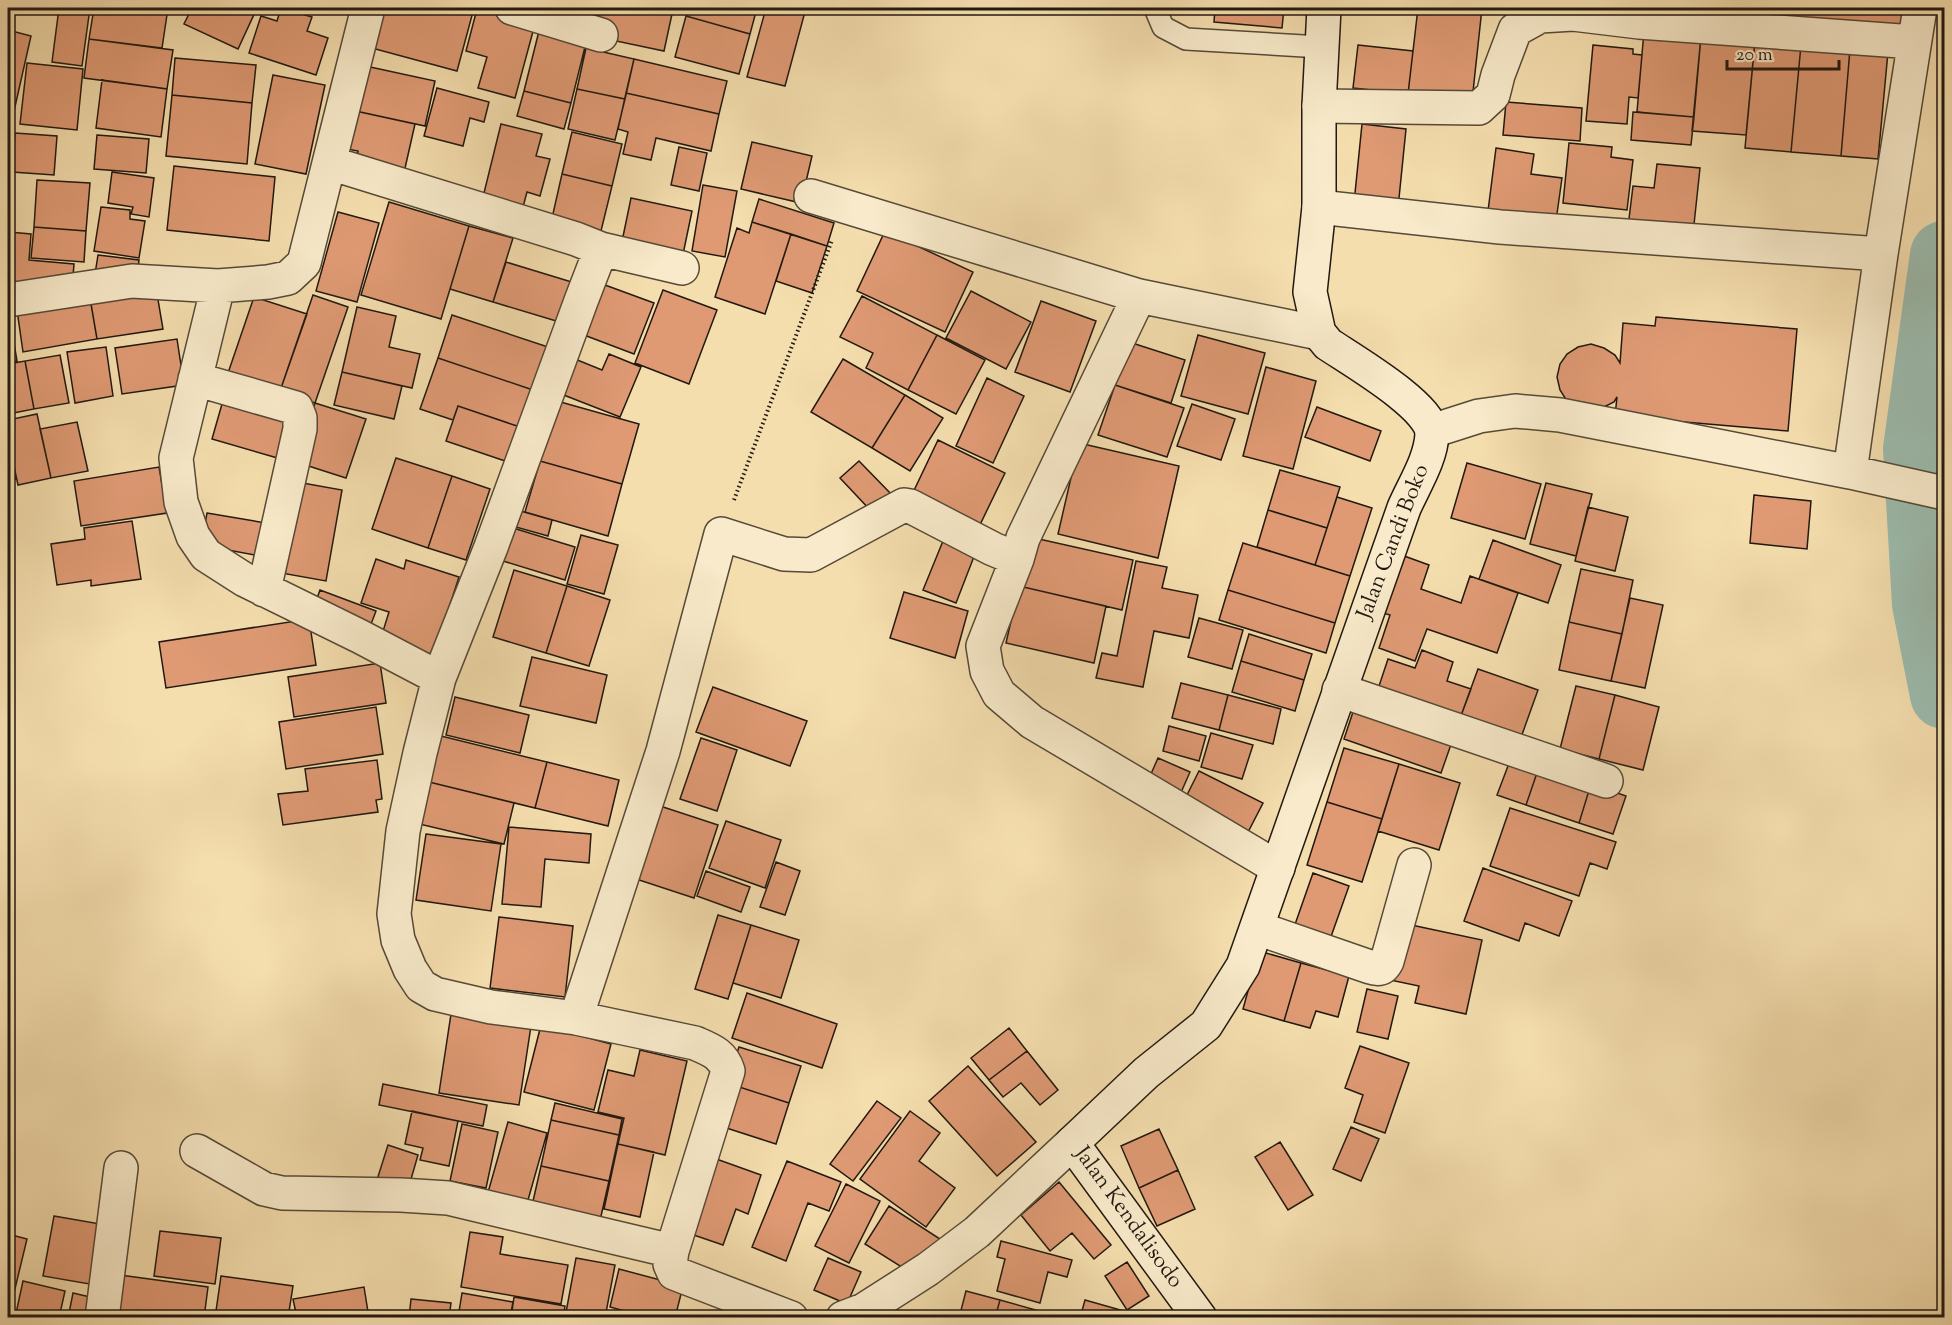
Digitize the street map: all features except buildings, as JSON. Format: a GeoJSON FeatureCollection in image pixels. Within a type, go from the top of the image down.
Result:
{"type":"FeatureCollection","features":[{"type":"Feature","properties":{"kind":"street"},"geometry":{"type":"LineString","coordinates":[[8,300],[132,282],[218,286],[288,278],[304,263],[368,8]]}},
{"type":"Feature","properties":{"kind":"street"},"geometry":{"type":"LineString","coordinates":[[512,8],[601,35]]}},
{"type":"Feature","properties":{"kind":"street"},"geometry":{"type":"LineString","coordinates":[[1324,8],[1319,106],[1319,207],[1310,292],[1319,333],[1328,344],[1412,402],[1424,416],[1432,431],[1479,416],[1515,411],[1560,415],[1850,472],[1944,493]]}},
{"type":"Feature","properties":{"kind":"street"},"geometry":{"type":"LineString","coordinates":[[1850,472],[1881,254],[1920,8]]}},
{"type":"Feature","properties":{"kind":"street"},"geometry":{"type":"LineString","coordinates":[[1319,106],[1479,108],[1493,95],[1515,30],[1540,16],[1573,14],[1639,22],[1914,42]]}},
{"type":"Feature","properties":{"kind":"street"},"geometry":{"type":"LineString","coordinates":[[330,163],[576,239],[601,249],[682,267]]}},
{"type":"Feature","properties":{"kind":"street"},"geometry":{"type":"LineString","coordinates":[[811,196],[1139,296],[1319,333]]}},
{"type":"Feature","properties":{"kind":"street"},"geometry":{"type":"LineString","coordinates":[[1319,207],[1500,227],[1881,254]]}},
{"type":"Feature","properties":{"kind":"street"},"geometry":{"type":"LineString","coordinates":[[601,249],[491,547],[439,678],[403,831],[394,914],[398,940],[410,969],[421,986],[435,994],[491,1007],[576,1018],[695,1043],[713,1051],[725,1062],[728,1071],[672,1251],[670,1264],[674,1273],[791,1317]]}},
{"type":"Feature","properties":{"kind":"street"},"geometry":{"type":"LineString","coordinates":[[218,286],[176,458],[181,502],[193,537],[206,555],[244,580],[439,678]]}},
{"type":"Feature","properties":{"kind":"street"},"geometry":{"type":"LineString","coordinates":[[1139,296],[1023,538],[983,646],[987,670],[999,694],[1032,722],[1278,868]]}},
{"type":"Feature","properties":{"kind":"street"},"geometry":{"type":"LineString","coordinates":[[195,379],[296,408],[299,412],[300,429],[264,590]]}},
{"type":"Feature","properties":{"kind":"street","name":"Jalan Candi Boko"},"geometry":{"type":"LineString","coordinates":[[1146,1073],[1206,1025],[1243,966],[1404,507],[1428,452],[1432,431]]}},
{"type":"Feature","properties":{"kind":"street"},"geometry":{"type":"LineString","coordinates":[[576,1018],[663,751],[721,534],[784,554],[811,555],[904,505],[1017,559]]}},
{"type":"Feature","properties":{"kind":"street"},"geometry":{"type":"LineString","coordinates":[[1339,690],[1606,781]]}},
{"type":"Feature","properties":{"kind":"street"},"geometry":{"type":"LineString","coordinates":[[1257,928],[1370,968],[1380,969],[1387,961],[1414,865]]}},
{"type":"Feature","properties":{"kind":"street","name":"Jalan Kendalisodo"},"geometry":{"type":"LineString","coordinates":[[1146,1073],[1072,1143],[1200,1317]]}},
{"type":"Feature","properties":{"kind":"street"},"geometry":{"type":"LineString","coordinates":[[857,1315],[928,1269],[977,1232],[1072,1143]]}},
{"type":"Feature","properties":{"kind":"street"},"geometry":{"type":"LineString","coordinates":[[197,1151],[264,1189],[282,1193],[448,1198],[672,1251]]}},
{"type":"Feature","properties":{"kind":"street"},"geometry":{"type":"LineString","coordinates":[[102,1317],[121,1168]]}},
{"type":"Feature","properties":{"kind":"lane"},"geometry":{"type":"LineString","coordinates":[[1155,8],[1163,27],[1186,39],[1321,47]]}},
{"type":"Feature","properties":{"kind":"path"},"geometry":{"type":"LineString","coordinates":[[721,534],[848,207]]}},
{"type":"Feature","properties":{"kind":"waterway"},"geometry":{"type":"LineString","coordinates":[[1944,255],[1917,449],[1926,604],[1944,695]]}}]}
